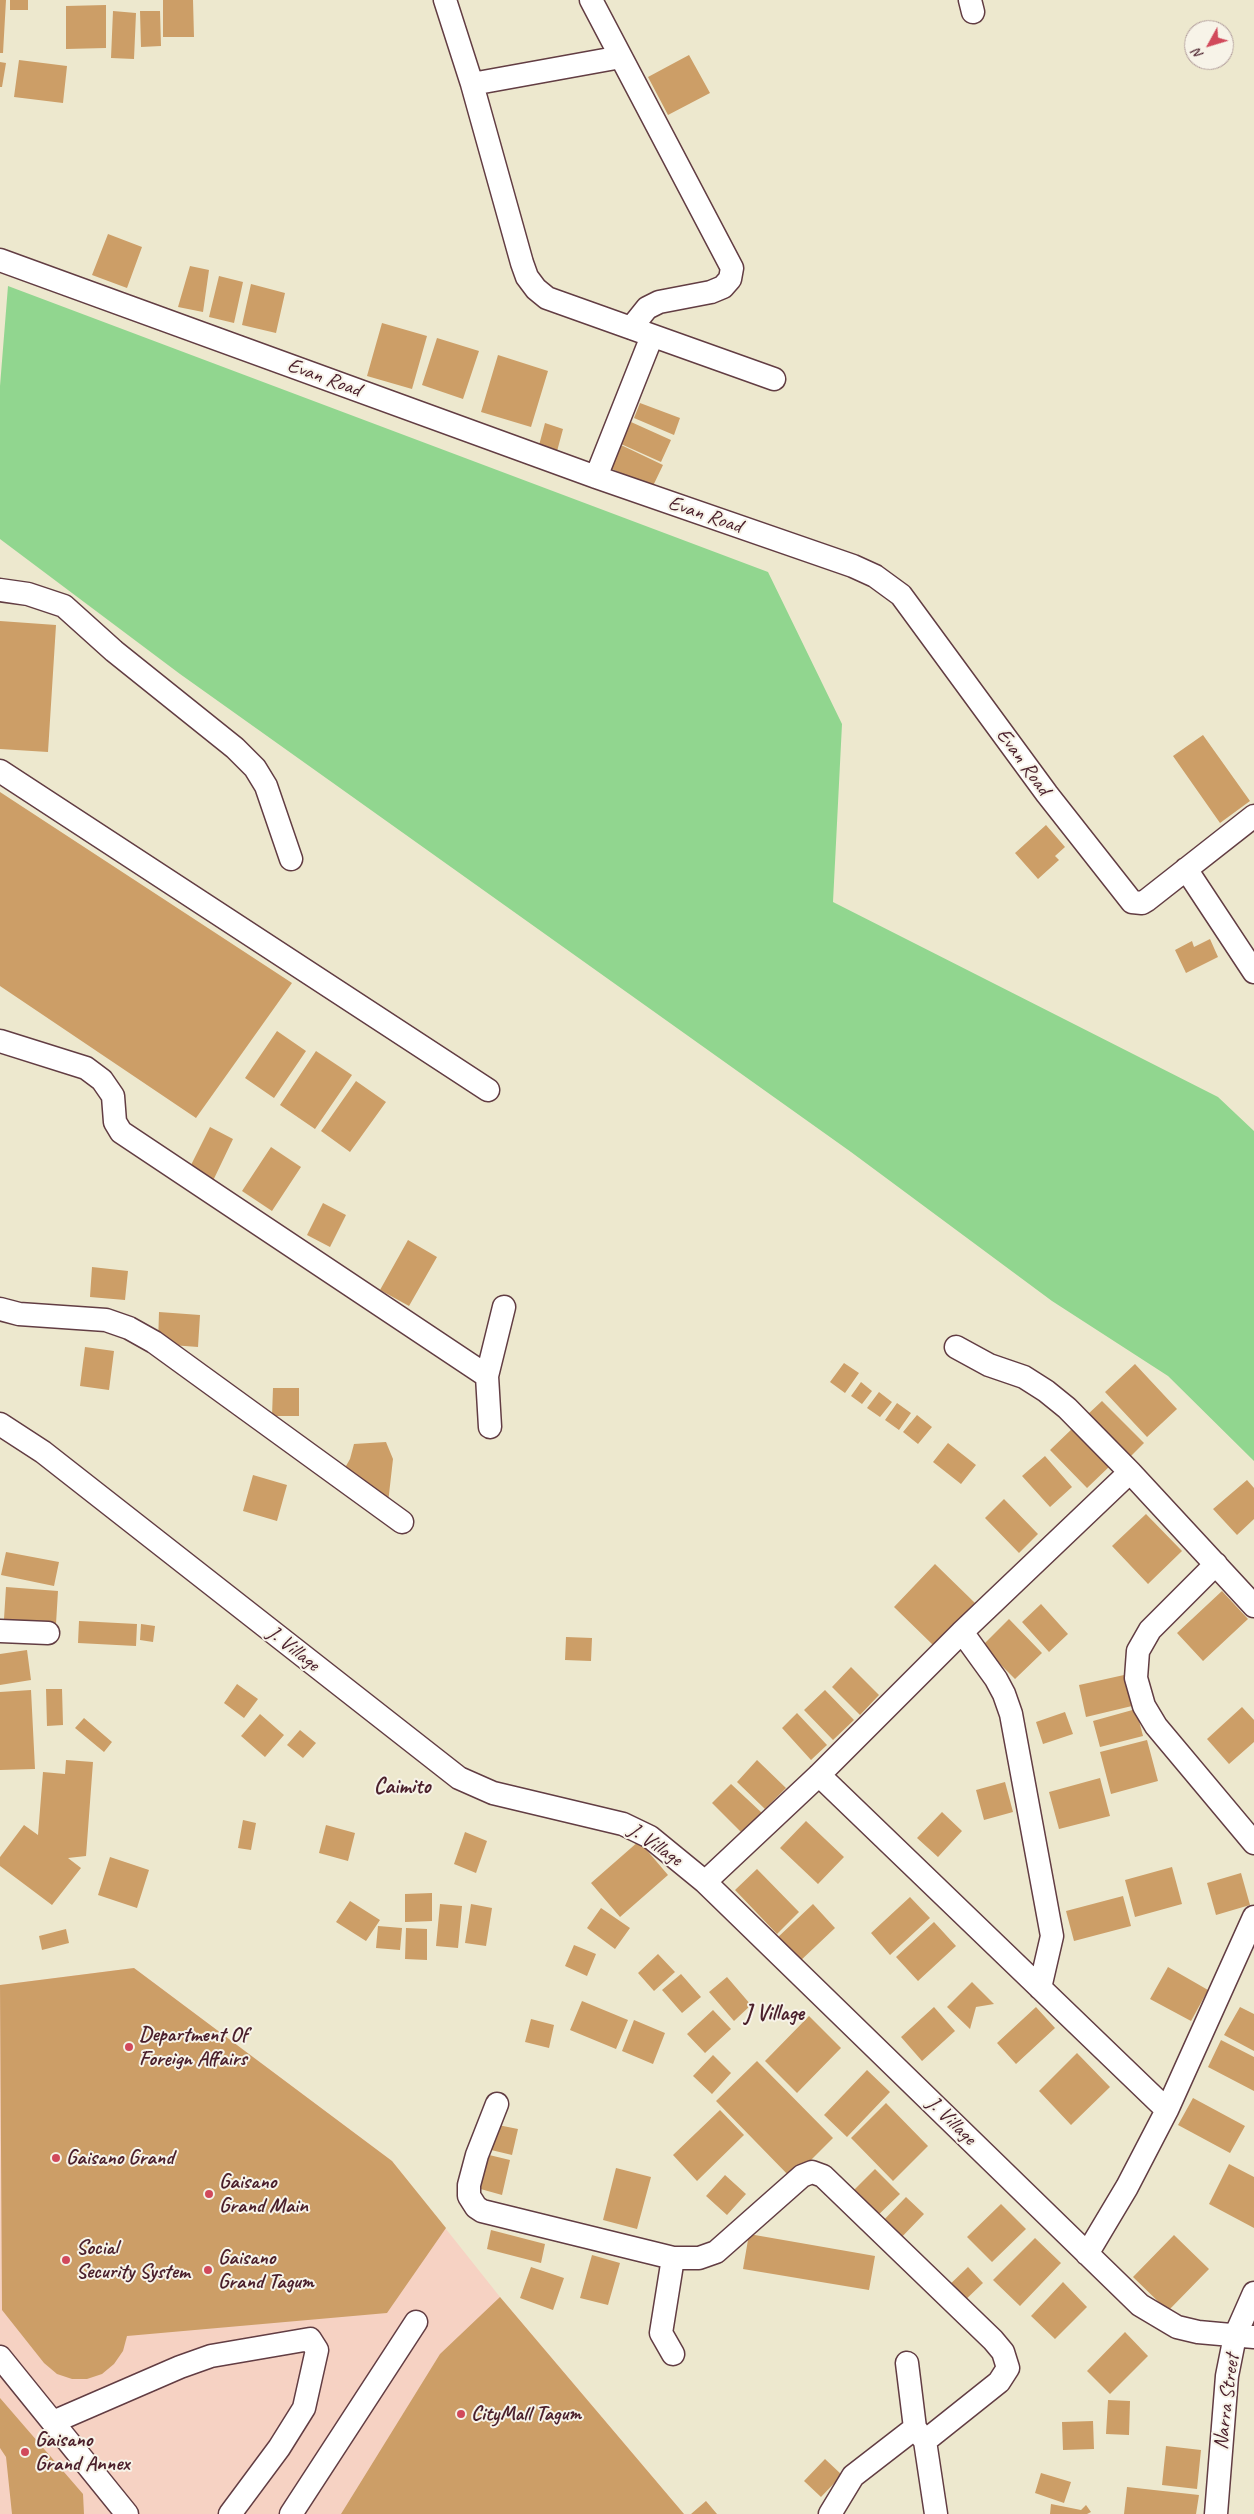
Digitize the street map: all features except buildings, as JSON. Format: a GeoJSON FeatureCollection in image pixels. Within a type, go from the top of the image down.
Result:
{"type":"FeatureCollection","features":[{"type":"Feature","properties":{"kind":"street"},"geometry":{"type":"LineString","coordinates":[[446,0],[527,277],[536,289],[547,298],[774,379]]}},
{"type":"Feature","properties":{"kind":"street"},"geometry":{"type":"LineString","coordinates":[[591,0],[732,268],[730,279],[723,287],[711,292],[659,302],[647,308],[631,328]]}},
{"type":"Feature","properties":{"kind":"street"},"geometry":{"type":"LineString","coordinates":[[472,84],[621,57]]}},
{"type":"Feature","properties":{"kind":"street","name":"Evan Road"},"geometry":{"type":"LineString","coordinates":[[0,260],[596,477],[853,566],[889,585],[901,595],[1047,794],[1132,902],[1142,903],[1254,816]]}},
{"type":"Feature","properties":{"kind":"street"},"geometry":{"type":"LineString","coordinates":[[596,477],[652,336]]}},
{"type":"Feature","properties":{"kind":"street"},"geometry":{"type":"LineString","coordinates":[[0,590],[28,594],[64,606],[114,650],[235,748],[255,768],[266,786],[291,859]]}},
{"type":"Feature","properties":{"kind":"street"},"geometry":{"type":"LineString","coordinates":[[0,771],[488,1090]]}},
{"type":"Feature","properties":{"kind":"street"},"geometry":{"type":"LineString","coordinates":[[1186,869],[1254,972]]}},
{"type":"Feature","properties":{"kind":"street"},"geometry":{"type":"LineString","coordinates":[[0,1041],[86,1068],[102,1080],[113,1096],[115,1122],[121,1132],[487,1376]]}},
{"type":"Feature","properties":{"kind":"street"},"geometry":{"type":"LineString","coordinates":[[490,1427],[487,1376],[504,1307]]}},
{"type":"Feature","properties":{"kind":"street"},"geometry":{"type":"LineString","coordinates":[[0,1308],[19,1314],[106,1320],[129,1328],[154,1342],[402,1522]]}},
{"type":"Feature","properties":{"kind":"street"},"geometry":{"type":"LineString","coordinates":[[956,1348],[989,1364],[1024,1377],[1046,1391],[1067,1408],[1130,1472],[1254,1606]]}},
{"type":"Feature","properties":{"kind":"street","name":"J. Village"},"geometry":{"type":"LineString","coordinates":[[0,1424],[43,1452],[459,1778],[493,1793],[623,1824],[650,1837],[705,1882],[1140,2305],[1177,2327],[1198,2332],[1244,2337]]}},
{"type":"Feature","properties":{"kind":"street"},"geometry":{"type":"LineString","coordinates":[[705,1882],[819,1775],[962,1632],[1130,1472]]}},
{"type":"Feature","properties":{"kind":"street"},"geometry":{"type":"LineString","coordinates":[[1216,1564],[1150,1630],[1138,1651],[1136,1678],[1144,1706],[1156,1726],[1254,1843]]}},
{"type":"Feature","properties":{"kind":"street"},"geometry":{"type":"LineString","coordinates":[[0,1631],[48,1633]]}},
{"type":"Feature","properties":{"kind":"street"},"geometry":{"type":"LineString","coordinates":[[962,1632],[996,1679],[1004,1694],[1010,1714],[1052,1936],[1040,1988]]}},
{"type":"Feature","properties":{"kind":"street"},"geometry":{"type":"LineString","coordinates":[[819,1775],[1167,2110]]}},
{"type":"Feature","properties":{"kind":"street"},"geometry":{"type":"LineString","coordinates":[[1087,2254],[1127,2186],[1167,2110],[1254,1918]]}},
{"type":"Feature","properties":{"kind":"street"},"geometry":{"type":"LineString","coordinates":[[497,2104],[477,2155],[469,2185],[469,2196],[476,2207],[482,2211],[673,2258],[699,2258],[716,2252],[802,2176],[812,2172],[823,2176],[993,2340],[1003,2352],[1008,2368],[1000,2382],[920,2435],[853,2476],[830,2514]]}},
{"type":"Feature","properties":{"kind":"street"},"geometry":{"type":"LineString","coordinates":[[673,2258],[661,2333],[673,2354]]}},
{"type":"Feature","properties":{"kind":"street","name":"Narra Street"},"geometry":{"type":"LineString","coordinates":[[1216,2514],[1227,2376],[1244,2337],[1254,2293]]}},
{"type":"Feature","properties":{"kind":"street"},"geometry":{"type":"LineString","coordinates":[[291,2514],[416,2322]]}},
{"type":"Feature","properties":{"kind":"street"},"geometry":{"type":"LineString","coordinates":[[53,2422],[180,2367],[211,2356],[310,2338],[317,2350],[304,2408],[280,2448],[230,2514]]}},
{"type":"Feature","properties":{"kind":"street"},"geometry":{"type":"LineString","coordinates":[[0,2357],[127,2514]]}},
{"type":"Feature","properties":{"kind":"street"},"geometry":{"type":"LineString","coordinates":[[906,2363],[936,2514]]}},
{"type":"Feature","properties":{"kind":"shaded area","name":"Gaisano Grand Tagum"},"geometry":{"type":"Polygon","coordinates":[[[134,1968],[392,2161],[500,2297],[684,2514],[0,2514],[0,1985],[134,1968]]]}},
{"type":"Feature","properties":{"kind":"green space"},"geometry":{"type":"Polygon","coordinates":[[[8,286],[768,572],[842,724],[833,902],[1218,1097],[1254,1131],[1254,1461],[1168,1376],[1052,1301],[851,1152],[180,674],[0,539],[0,386],[8,286]]]}},
{"type":"Feature","properties":{"kind":"place","name":"Department Of Foreign Affairs"},"geometry":{"type":"Point","coordinates":[129,2047]}},
{"type":"Feature","properties":{"kind":"place","name":"Gaisano Grand"},"geometry":{"type":"Point","coordinates":[56,2158]}},
{"type":"Feature","properties":{"kind":"place","name":"Gaisano Grand Main"},"geometry":{"type":"Point","coordinates":[209,2194]}},
{"type":"Feature","properties":{"kind":"place","name":"Social Security System"},"geometry":{"type":"Point","coordinates":[66,2260]}},
{"type":"Feature","properties":{"kind":"place","name":"Gaisano Grand Tagum"},"geometry":{"type":"Point","coordinates":[208,2270]}},
{"type":"Feature","properties":{"kind":"place","name":"CityMall Tagum"},"geometry":{"type":"Point","coordinates":[461,2414]}},
{"type":"Feature","properties":{"kind":"place","name":"Gaisano Grand Annex"},"geometry":{"type":"Point","coordinates":[25,2452]}},
{"type":"Feature","properties":{"kind":"district","name":"Caimito"},"geometry":{"type":"Point","coordinates":[402,1787]}},
{"type":"Feature","properties":{"kind":"district","name":"J Village"},"geometry":{"type":"Point","coordinates":[774,2014]}}]}
